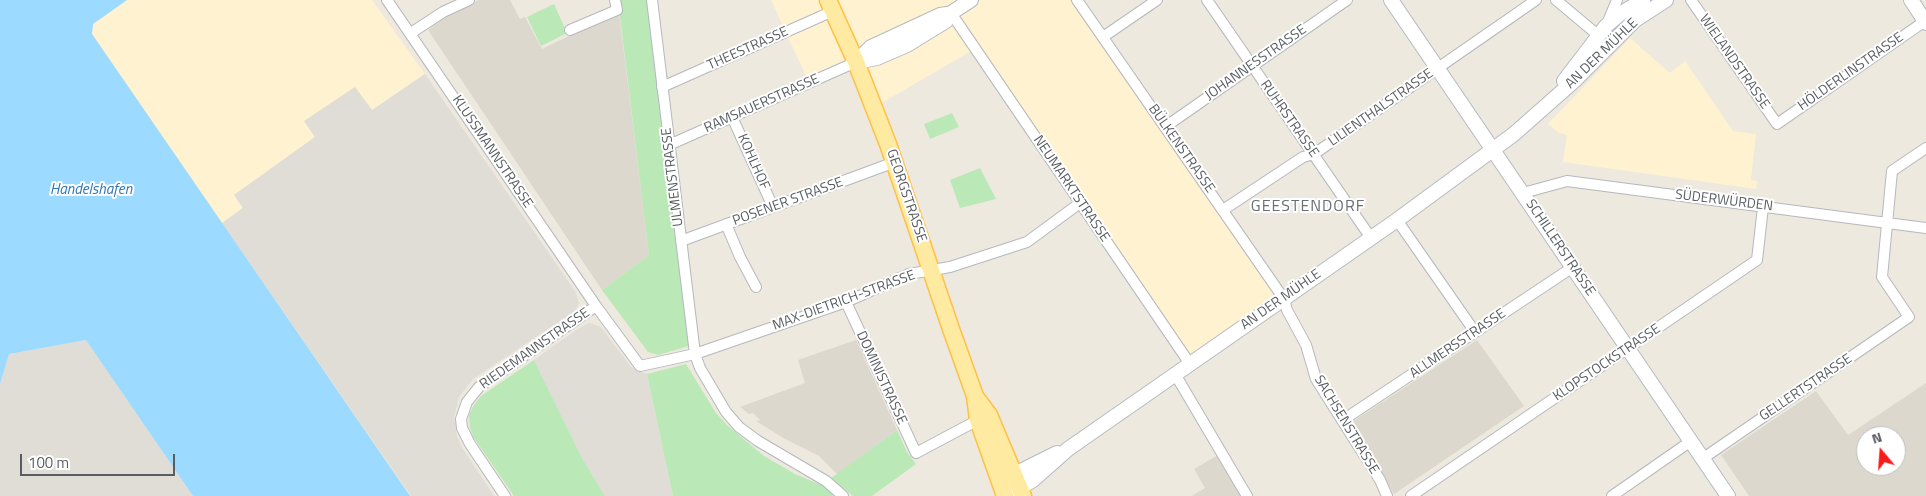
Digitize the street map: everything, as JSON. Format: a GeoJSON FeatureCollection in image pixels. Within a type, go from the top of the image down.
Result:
{"type":"FeatureCollection","features":[{"type":"Feature","properties":{"kind":"main road"},"geometry":{"type":"LineString","coordinates":[[856,62],[872,47],[940,15],[951,13],[971,0]]}},
{"type":"Feature","properties":{"kind":"main road","name":"SCHILLERSTRASSE"},"geometry":{"type":"LineString","coordinates":[[1391,0],[1728,496]]}},
{"type":"Feature","properties":{"kind":"main road","name":"AN DER MÜHLE"},"geometry":{"type":"LineString","coordinates":[[1002,495],[1033,480],[1068,450],[1397,220],[1514,134],[1574,81],[1636,20],[1666,0]]}},
{"type":"Feature","properties":{"kind":"main road"},"geometry":{"type":"LineString","coordinates":[[1910,0],[1925,22]]}},
{"type":"Feature","properties":{"kind":"main road","name":"AN DER MÜHLE"},"geometry":{"type":"LineString","coordinates":[[1493,149],[1564,81],[1602,31],[1639,1]]}},
{"type":"Feature","properties":{"kind":"main road","name":"GEORGSTRASSE"},"geometry":{"type":"LineString","coordinates":[[831,6],[856,62],[895,162],[975,396],[978,420],[1002,495]]}},
{"type":"Feature","properties":{"kind":"main road","name":"GEORGSTRASSE"},"geometry":{"type":"LineString","coordinates":[[975,396],[989,415],[1019,486]]}},
{"type":"Feature","properties":{"kind":"street","name":"KLUSSMANNSTRASSE"},"geometry":{"type":"LineString","coordinates":[[387,0],[596,306]]}},
{"type":"Feature","properties":{"kind":"street"},"geometry":{"type":"LineString","coordinates":[[411,33],[443,12],[469,0]]}},
{"type":"Feature","properties":{"kind":"street","name":"ULMENSTRASSE"},"geometry":{"type":"LineString","coordinates":[[652,0],[695,354],[707,383],[726,412],[739,427],[758,442],[826,481],[842,496]]}},
{"type":"Feature","properties":{"kind":"street","name":"BÜLKENSTRASSE"},"geometry":{"type":"LineString","coordinates":[[1077,0],[1284,299]]}},
{"type":"Feature","properties":{"kind":"street"},"geometry":{"type":"LineString","coordinates":[[1103,37],[1157,0]]}},
{"type":"Feature","properties":{"kind":"street","name":"RUHRSTRASSE"},"geometry":{"type":"LineString","coordinates":[[1207,0],[1371,238]]}},
{"type":"Feature","properties":{"kind":"street","name":"JOHANNESSTRASSE"},"geometry":{"type":"LineString","coordinates":[[1165,127],[1347,0]]}},
{"type":"Feature","properties":{"kind":"street","name":"LILIENTHALSTRASSE"},"geometry":{"type":"LineString","coordinates":[[1222,210],[1303,157],[1314,154],[1536,0]]}},
{"type":"Feature","properties":{"kind":"street"},"geometry":{"type":"LineString","coordinates":[[1556,0],[1602,31],[1617,0]]}},
{"type":"Feature","properties":{"kind":"street","name":"WIELANDSTRASSE"},"geometry":{"type":"LineString","coordinates":[[1691,0],[1777,124]]}},
{"type":"Feature","properties":{"kind":"street"},"geometry":{"type":"LineString","coordinates":[[1636,20],[1639,1]]}},
{"type":"Feature","properties":{"kind":"street"},"geometry":{"type":"LineString","coordinates":[[570,30],[616,5]]}},
{"type":"Feature","properties":{"kind":"street","name":"THEESTRASSE"},"geometry":{"type":"LineString","coordinates":[[662,87],[831,6]]}},
{"type":"Feature","properties":{"kind":"street","name":"NEUMARKTSTRASSE"},"geometry":{"type":"LineString","coordinates":[[951,13],[1190,364]]}},
{"type":"Feature","properties":{"kind":"street","name":"HÖLDERLINSTRASSE"},"geometry":{"type":"LineString","coordinates":[[1777,124],[1925,22]]}},
{"type":"Feature","properties":{"kind":"street","name":"RAMSAUERSTRASSE"},"geometry":{"type":"LineString","coordinates":[[669,145],[856,62]]}},
{"type":"Feature","properties":{"kind":"street","name":"KOHLHOF"},"geometry":{"type":"LineString","coordinates":[[732,117],[773,207]]}},
{"type":"Feature","properties":{"kind":"street"},"geometry":{"type":"LineString","coordinates":[[1888,223],[1892,171],[1926,148]]}},
{"type":"Feature","properties":{"kind":"street","name":"POSENER STRASSE"},"geometry":{"type":"LineString","coordinates":[[681,241],[895,162]]}},
{"type":"Feature","properties":{"kind":"street","name":"SÜDERWÜRDEN"},"geometry":{"type":"LineString","coordinates":[[1523,193],[1568,181],[1926,228]]}},
{"type":"Feature","properties":{"kind":"street","name":"MAX-DIETRICH-STRASSE"},"geometry":{"type":"LineString","coordinates":[[596,306],[640,366],[695,354],[846,302],[909,274],[950,267],[1027,242],[1080,203]]}},
{"type":"Feature","properties":{"kind":"street","name":"KLOPSTOCKSTRASSE"},"geometry":{"type":"LineString","coordinates":[[1411,496],[1757,260],[1764,207]]}},
{"type":"Feature","properties":{"kind":"street"},"geometry":{"type":"LineString","coordinates":[[1397,220],[1475,332]]}},
{"type":"Feature","properties":{"kind":"street","name":"GELLERTSTRASSE"},"geometry":{"type":"LineString","coordinates":[[1702,459],[1909,317],[1882,277],[1888,223]]}},
{"type":"Feature","properties":{"kind":"street"},"geometry":{"type":"LineString","coordinates":[[726,224],[756,288]]}},
{"type":"Feature","properties":{"kind":"street","name":"ALLMERSSTRASSE"},"geometry":{"type":"LineString","coordinates":[[1343,420],[1573,267]]}},
{"type":"Feature","properties":{"kind":"street","name":"SACHSENSTRASSE"},"geometry":{"type":"LineString","coordinates":[[1284,299],[1287,310],[1306,345],[1316,379],[1380,480],[1387,496]]}},
{"type":"Feature","properties":{"kind":"street","name":"DOMINISTRASSE"},"geometry":{"type":"LineString","coordinates":[[846,302],[916,453],[978,420]]}},
{"type":"Feature","properties":{"kind":"street","name":"RIEDEMANNSTRASSE"},"geometry":{"type":"LineString","coordinates":[[505,496],[470,444],[462,428],[462,419],[467,402],[479,387],[596,306]]}},
{"type":"Feature","properties":{"kind":"street"},"geometry":{"type":"LineString","coordinates":[[1175,374],[1247,496]]}},
{"type":"Feature","properties":{"kind":"street"},"geometry":{"type":"LineString","coordinates":[[1612,496],[1691,442]]}},
{"type":"Feature","properties":{"kind":"shaded area"},"geometry":{"type":"Polygon","coordinates":[[[127,0],[372,0],[425,74],[372,110],[304,121],[315,137],[234,195],[243,208],[222,223],[92,34],[93,24],[127,0]]]}},
{"type":"Feature","properties":{"kind":"shaded area"},"geometry":{"type":"Polygon","coordinates":[[[479,0],[510,0],[520,19],[525,17],[542,49],[619,12],[649,255],[602,290],[428,30],[451,12],[479,0]]]}},
{"type":"Feature","properties":{"kind":"shaded area"},"geometry":{"type":"Polygon","coordinates":[[[771,0],[1070,0],[1279,300],[1191,360],[978,47],[868,111],[852,67],[811,87],[771,0]]]}},
{"type":"Feature","properties":{"kind":"shaded area"},"geometry":{"type":"Polygon","coordinates":[[[1630,38],[1670,73],[1685,61],[1733,131],[1756,134],[1751,180],[1757,181],[1756,189],[1563,162],[1567,135],[1559,133],[1548,124],[1630,38]]]}},
{"type":"Feature","properties":{"kind":"shaded area"},"geometry":{"type":"Polygon","coordinates":[[[425,74],[575,291],[579,303],[575,311],[473,379],[459,397],[454,417],[457,436],[461,446],[494,496],[411,496],[222,223],[243,208],[234,195],[315,137],[304,121],[355,87],[372,110],[425,74]]]}},
{"type":"Feature","properties":{"kind":"shaded area"},"geometry":{"type":"Polygon","coordinates":[[[589,323],[601,327],[631,367],[647,374],[673,496],[605,496],[582,458],[534,360],[589,323]]]}},
{"type":"Feature","properties":{"kind":"shaded area"},"geometry":{"type":"Polygon","coordinates":[[[86,340],[193,496],[0,496],[0,384],[9,354],[86,340]]]}},
{"type":"Feature","properties":{"kind":"shaded area"},"geometry":{"type":"Polygon","coordinates":[[[856,340],[897,430],[837,474],[819,456],[785,439],[756,421],[760,420],[753,413],[749,414],[740,407],[805,383],[798,360],[856,340]]]}},
{"type":"Feature","properties":{"kind":"shaded area"},"geometry":{"type":"Polygon","coordinates":[[[1477,340],[1524,406],[1394,494],[1352,422],[1477,340]]]}},
{"type":"Feature","properties":{"kind":"shaded area"},"geometry":{"type":"Polygon","coordinates":[[[1926,383],[1926,496],[1749,496],[1721,455],[1816,391],[1848,435],[1856,430],[1856,476],[1906,476],[1906,426],[1862,426],[1926,383]]]}},
{"type":"Feature","properties":{"kind":"shaded area"},"geometry":{"type":"Polygon","coordinates":[[[1218,455],[1241,496],[1192,496],[1205,488],[1194,469],[1218,455]]]}},
{"type":"Feature","properties":{"kind":"green space"},"geometry":{"type":"Polygon","coordinates":[[[618,0],[648,0],[689,346],[658,355],[648,352],[602,290],[649,255],[618,0]]]}},
{"type":"Feature","properties":{"kind":"green space"},"geometry":{"type":"Polygon","coordinates":[[[554,4],[567,33],[541,46],[527,17],[554,4]]]}},
{"type":"Feature","properties":{"kind":"green space"},"geometry":{"type":"Polygon","coordinates":[[[952,113],[959,127],[930,139],[924,124],[952,113]]]}},
{"type":"Feature","properties":{"kind":"green space"},"geometry":{"type":"Polygon","coordinates":[[[980,168],[996,199],[960,208],[950,180],[980,168]]]}},
{"type":"Feature","properties":{"kind":"green space"},"geometry":{"type":"Polygon","coordinates":[[[534,360],[582,458],[605,496],[514,496],[474,438],[470,428],[469,415],[474,405],[481,396],[534,360]]]}},
{"type":"Feature","properties":{"kind":"green space"},"geometry":{"type":"Polygon","coordinates":[[[686,364],[716,413],[727,425],[764,456],[795,474],[824,486],[834,496],[673,496],[647,374],[686,364]]]}},
{"type":"Feature","properties":{"kind":"green space"},"geometry":{"type":"Polygon","coordinates":[[[897,430],[907,452],[916,464],[872,496],[853,496],[831,478],[897,430]]]}},
{"type":"Feature","properties":{"kind":"water","name":"Handelshafen"},"geometry":{"type":"Polygon","coordinates":[[[0,0],[127,0],[93,24],[92,34],[410,496],[193,496],[86,340],[9,354],[0,384],[0,0]]]}},
{"type":"Feature","properties":{"kind":"district","name":"GEESTENDORF"},"geometry":{"type":"Point","coordinates":[1308,207]}}]}
